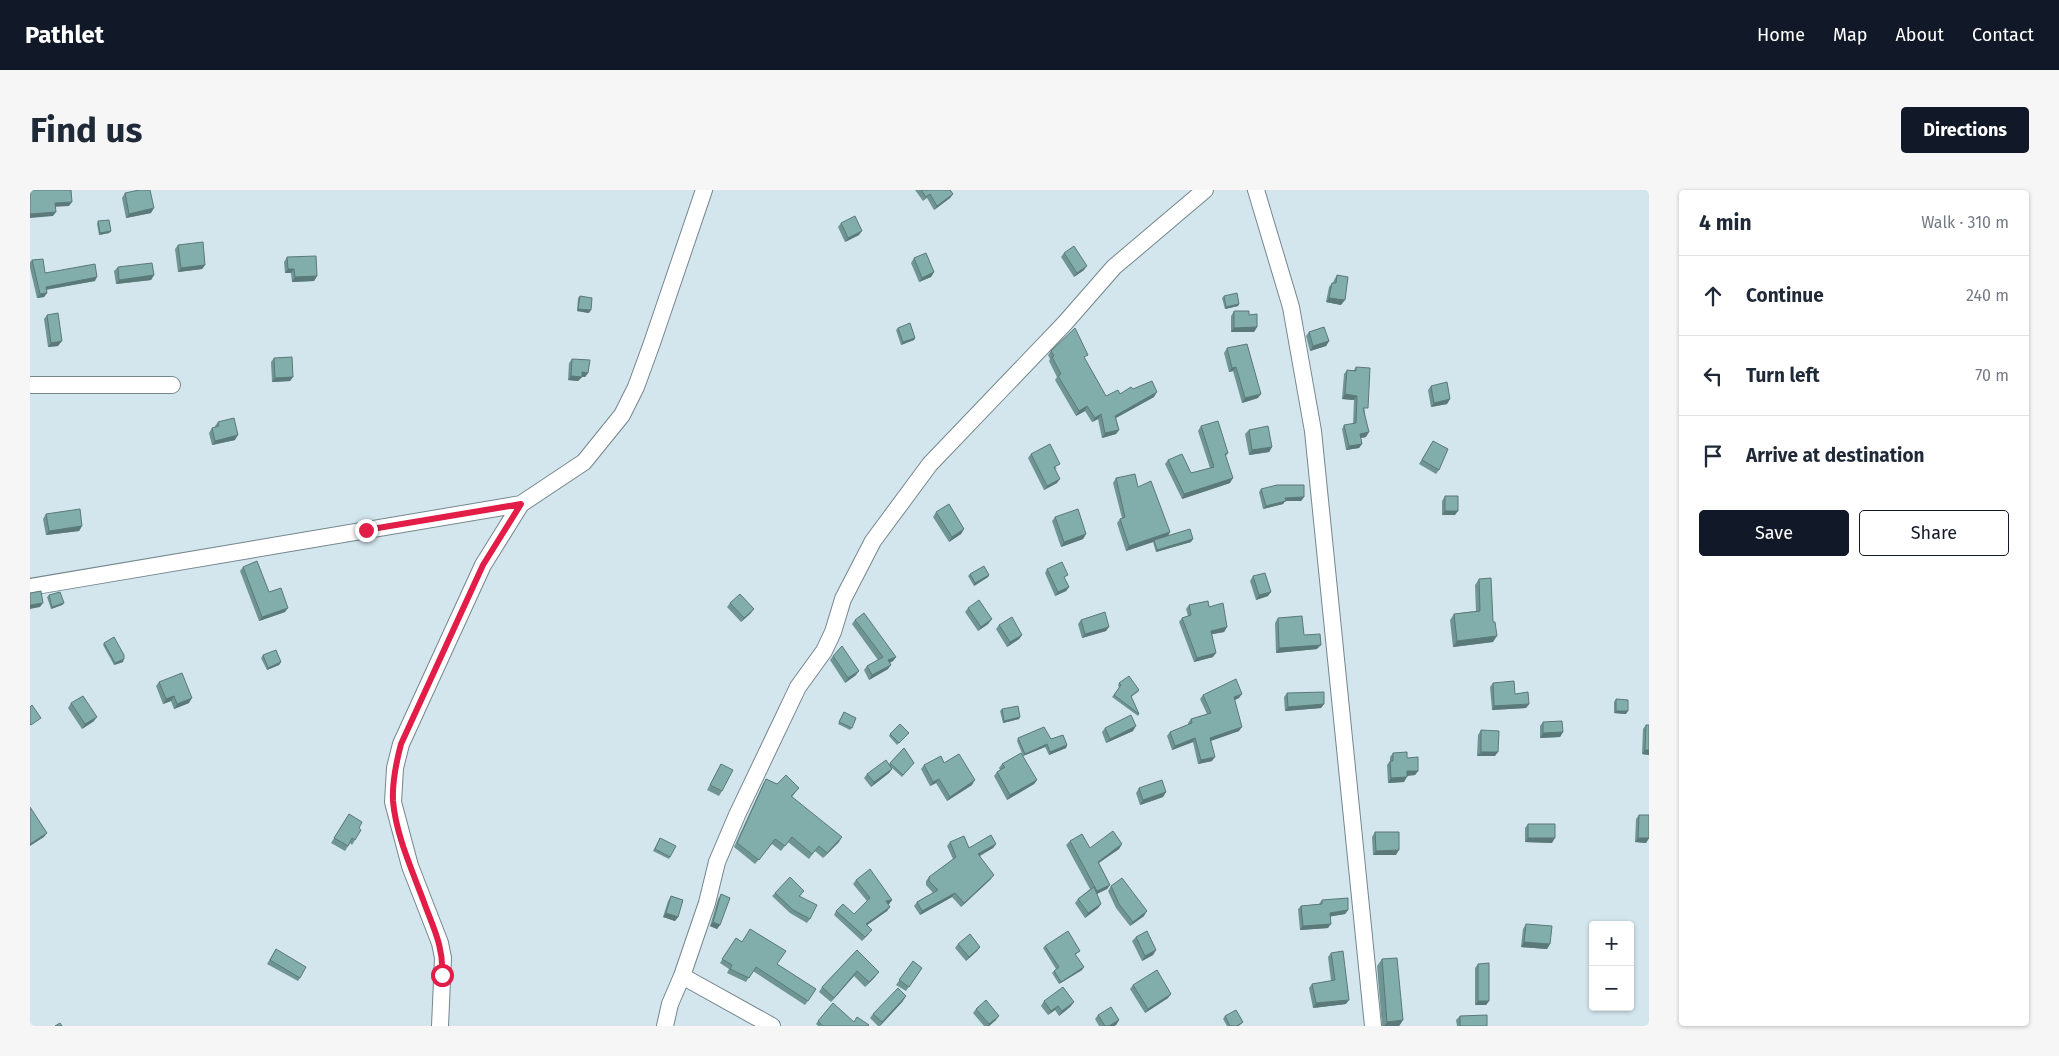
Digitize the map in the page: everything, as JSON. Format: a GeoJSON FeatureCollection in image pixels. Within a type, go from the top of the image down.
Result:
{"type":"FeatureCollection","features":[{"type":"Feature","properties":{"kind":"street"},"geometry":{"type":"LineString","coordinates":[[30,587],[521,504],[584,462],[622,415],[636,387],[649,352],[704,190]]}},
{"type":"Feature","properties":{"kind":"street"},"geometry":{"type":"LineString","coordinates":[[665,1026],[670,1004],[682,976],[707,903],[718,862],[737,815],[794,694],[824,651],[833,632],[843,599],[873,541],[930,464],[1059,330],[1114,267],[1205,190]]}},
{"type":"Feature","properties":{"kind":"street"},"geometry":{"type":"LineString","coordinates":[[1256,190],[1291,307],[1313,431],[1374,1026]]}},
{"type":"Feature","properties":{"kind":"street"},"geometry":{"type":"LineString","coordinates":[[30,385],[172,385]]}},
{"type":"Feature","properties":{"kind":"street"},"geometry":{"type":"LineString","coordinates":[[440,1026],[443,958],[440,943],[410,866],[398,826],[393,802],[395,768],[401,744],[483,565],[521,504]]}},
{"type":"Feature","properties":{"kind":"street"},"geometry":{"type":"LineString","coordinates":[[682,976],[772,1026]]}},
{"type":"Feature","properties":{"kind":"building"},"geometry":{"type":"Polygon","coordinates":[[[30,190],[71,190],[72,202],[55,203],[56,212],[30,214],[30,190]]]}},
{"type":"Feature","properties":{"kind":"building"},"geometry":{"type":"Polygon","coordinates":[[[150,190],[154,208],[129,214],[125,193],[150,190]]]}},
{"type":"Feature","properties":{"kind":"building"},"geometry":{"type":"Polygon","coordinates":[[[921,190],[950,190],[953,194],[937,206],[930,194],[926,197],[921,190]]]}},
{"type":"Feature","properties":{"kind":"building"},"geometry":{"type":"Polygon","coordinates":[[[855,216],[862,231],[848,238],[841,223],[855,216]]]}},
{"type":"Feature","properties":{"kind":"building"},"geometry":{"type":"Polygon","coordinates":[[[109,220],[111,231],[100,233],[98,221],[109,220]]]}},
{"type":"Feature","properties":{"kind":"building"},"geometry":{"type":"Polygon","coordinates":[[[203,242],[205,265],[181,268],[178,245],[203,242]]]}},
{"type":"Feature","properties":{"kind":"building"},"geometry":{"type":"Polygon","coordinates":[[[1074,246],[1087,266],[1077,273],[1064,253],[1074,246]]]}},
{"type":"Feature","properties":{"kind":"building"},"geometry":{"type":"Polygon","coordinates":[[[926,253],[934,272],[922,278],[914,258],[926,253]]]}},
{"type":"Feature","properties":{"kind":"building"},"geometry":{"type":"Polygon","coordinates":[[[316,256],[317,276],[295,277],[294,269],[288,269],[287,257],[316,256]]]}},
{"type":"Feature","properties":{"kind":"building"},"geometry":{"type":"Polygon","coordinates":[[[43,259],[45,273],[95,264],[97,277],[46,287],[47,293],[40,294],[32,260],[43,259]]]}},
{"type":"Feature","properties":{"kind":"building"},"geometry":{"type":"Polygon","coordinates":[[[152,263],[154,275],[119,280],[118,267],[152,263]]]}},
{"type":"Feature","properties":{"kind":"building"},"geometry":{"type":"Polygon","coordinates":[[[1337,275],[1348,277],[1345,300],[1329,298],[1332,283],[1336,283],[1337,275]]]}},
{"type":"Feature","properties":{"kind":"building"},"geometry":{"type":"Polygon","coordinates":[[[1237,293],[1239,304],[1226,307],[1224,296],[1237,293]]]}},
{"type":"Feature","properties":{"kind":"building"},"geometry":{"type":"Polygon","coordinates":[[[580,296],[592,298],[591,310],[578,309],[580,296]]]}},
{"type":"Feature","properties":{"kind":"building"},"geometry":{"type":"Polygon","coordinates":[[[1234,311],[1249,311],[1249,315],[1257,314],[1257,327],[1234,328],[1234,311]]]}},
{"type":"Feature","properties":{"kind":"building"},"geometry":{"type":"Polygon","coordinates":[[[58,313],[62,341],[51,343],[47,315],[58,313]]]}},
{"type":"Feature","properties":{"kind":"building"},"geometry":{"type":"Polygon","coordinates":[[[910,323],[915,338],[903,342],[898,328],[910,323]]]}},
{"type":"Feature","properties":{"kind":"building"},"geometry":{"type":"Polygon","coordinates":[[[1324,327],[1329,341],[1313,346],[1309,332],[1324,327]]]}},
{"type":"Feature","properties":{"kind":"building"},"geometry":{"type":"Polygon","coordinates":[[[1075,328],[1088,355],[1084,357],[1106,396],[1118,390],[1120,394],[1131,387],[1133,389],[1152,381],[1157,392],[1115,416],[1119,430],[1105,433],[1101,414],[1095,418],[1087,406],[1079,411],[1058,376],[1061,374],[1051,351],[1075,328]]]}},
{"type":"Feature","properties":{"kind":"building"},"geometry":{"type":"Polygon","coordinates":[[[1247,344],[1261,394],[1245,398],[1236,367],[1232,368],[1227,348],[1247,344]]]}},
{"type":"Feature","properties":{"kind":"building"},"geometry":{"type":"Polygon","coordinates":[[[292,357],[293,377],[275,378],[274,358],[292,357]]]}},
{"type":"Feature","properties":{"kind":"building"},"geometry":{"type":"Polygon","coordinates":[[[572,359],[590,360],[588,373],[582,372],[582,377],[571,376],[572,359]]]}},
{"type":"Feature","properties":{"kind":"building"},"geometry":{"type":"Polygon","coordinates":[[[1356,367],[1370,368],[1368,408],[1363,408],[1369,432],[1360,434],[1362,444],[1349,446],[1344,425],[1356,423],[1357,396],[1345,394],[1347,370],[1356,371],[1356,367]]]}},
{"type":"Feature","properties":{"kind":"building"},"geometry":{"type":"Polygon","coordinates":[[[1447,382],[1450,399],[1434,403],[1431,386],[1447,382]]]}},
{"type":"Feature","properties":{"kind":"building"},"geometry":{"type":"Polygon","coordinates":[[[234,418],[238,435],[215,441],[212,428],[219,426],[218,422],[234,418]]]}},
{"type":"Feature","properties":{"kind":"building"},"geometry":{"type":"Polygon","coordinates":[[[1218,421],[1228,453],[1225,454],[1233,478],[1184,494],[1168,460],[1182,454],[1191,473],[1214,467],[1201,426],[1218,421]]]}},
{"type":"Feature","properties":{"kind":"building"},"geometry":{"type":"Polygon","coordinates":[[[1268,426],[1272,447],[1252,450],[1249,430],[1268,426]]]}},
{"type":"Feature","properties":{"kind":"building"},"geometry":{"type":"Polygon","coordinates":[[[1433,441],[1448,449],[1439,470],[1422,460],[1433,441]]]}},
{"type":"Feature","properties":{"kind":"building"},"geometry":{"type":"Polygon","coordinates":[[[1050,444],[1060,464],[1054,467],[1060,479],[1047,486],[1031,454],[1050,444]]]}},
{"type":"Feature","properties":{"kind":"building"},"geometry":{"type":"Polygon","coordinates":[[[1135,474],[1138,487],[1151,481],[1170,532],[1129,546],[1120,519],[1125,517],[1116,478],[1135,474]]]}},
{"type":"Feature","properties":{"kind":"building"},"geometry":{"type":"Polygon","coordinates":[[[1277,485],[1304,485],[1304,497],[1285,498],[1286,501],[1266,506],[1261,489],[1277,485]]]}},
{"type":"Feature","properties":{"kind":"building"},"geometry":{"type":"Polygon","coordinates":[[[1445,496],[1458,496],[1458,511],[1445,511],[1445,496]]]}},
{"type":"Feature","properties":{"kind":"building"},"geometry":{"type":"Polygon","coordinates":[[[949,504],[964,529],[952,537],[936,512],[949,504]]]}},
{"type":"Feature","properties":{"kind":"building"},"geometry":{"type":"Polygon","coordinates":[[[80,509],[82,526],[49,531],[46,514],[80,509]]]}},
{"type":"Feature","properties":{"kind":"building"},"geometry":{"type":"Polygon","coordinates":[[[1078,509],[1086,534],[1064,542],[1055,517],[1078,509]]]}},
{"type":"Feature","properties":{"kind":"building"},"geometry":{"type":"Polygon","coordinates":[[[1190,529],[1193,539],[1157,550],[1154,540],[1190,529]]]}},
{"type":"Feature","properties":{"kind":"building"},"geometry":{"type":"Polygon","coordinates":[[[257,561],[269,592],[281,588],[288,608],[262,617],[243,567],[257,561]]]}},
{"type":"Feature","properties":{"kind":"building"},"geometry":{"type":"Polygon","coordinates":[[[1062,562],[1068,575],[1064,577],[1069,587],[1058,592],[1047,569],[1062,562]]]}},
{"type":"Feature","properties":{"kind":"building"},"geometry":{"type":"Polygon","coordinates":[[[984,566],[989,575],[975,583],[970,574],[984,566]]]}},
{"type":"Feature","properties":{"kind":"building"},"geometry":{"type":"Polygon","coordinates":[[[1265,573],[1271,592],[1259,595],[1253,576],[1265,573]]]}},
{"type":"Feature","properties":{"kind":"building"},"geometry":{"type":"Polygon","coordinates":[[[1491,578],[1493,622],[1495,622],[1497,636],[1457,641],[1454,614],[1480,611],[1479,579],[1491,578]]]}},
{"type":"Feature","properties":{"kind":"building"},"geometry":{"type":"Polygon","coordinates":[[[41,591],[43,603],[30,605],[30,593],[41,591]]]}},
{"type":"Feature","properties":{"kind":"building"},"geometry":{"type":"Polygon","coordinates":[[[60,592],[64,603],[52,607],[49,595],[60,592]]]}},
{"type":"Feature","properties":{"kind":"building"},"geometry":{"type":"Polygon","coordinates":[[[740,594],[754,609],[744,618],[730,603],[740,594]]]}},
{"type":"Feature","properties":{"kind":"building"},"geometry":{"type":"Polygon","coordinates":[[[979,600],[992,619],[981,627],[968,608],[979,600]]]}},
{"type":"Feature","properties":{"kind":"building"},"geometry":{"type":"Polygon","coordinates":[[[1208,601],[1209,607],[1223,603],[1227,627],[1211,631],[1216,653],[1197,658],[1182,618],[1191,615],[1189,605],[1208,601]]]}},
{"type":"Feature","properties":{"kind":"building"},"geometry":{"type":"Polygon","coordinates":[[[1105,612],[1109,627],[1085,634],[1081,620],[1105,612]]]}},
{"type":"Feature","properties":{"kind":"building"},"geometry":{"type":"Polygon","coordinates":[[[864,613],[896,657],[888,660],[891,665],[872,675],[867,666],[883,657],[855,620],[864,613]]]}},
{"type":"Feature","properties":{"kind":"building"},"geometry":{"type":"Polygon","coordinates":[[[1302,616],[1304,635],[1320,634],[1321,645],[1279,648],[1278,618],[1302,616]]]}},
{"type":"Feature","properties":{"kind":"building"},"geometry":{"type":"Polygon","coordinates":[[[1012,617],[1022,635],[1010,642],[999,625],[1012,617]]]}},
{"type":"Feature","properties":{"kind":"building"},"geometry":{"type":"Polygon","coordinates":[[[114,637],[124,655],[124,659],[115,663],[104,643],[114,637]]]}},
{"type":"Feature","properties":{"kind":"building"},"geometry":{"type":"Polygon","coordinates":[[[842,646],[859,671],[848,678],[833,656],[842,646]]]}},
{"type":"Feature","properties":{"kind":"building"},"geometry":{"type":"Polygon","coordinates":[[[276,650],[281,662],[268,668],[263,655],[276,650]]]}},
{"type":"Feature","properties":{"kind":"building"},"geometry":{"type":"Polygon","coordinates":[[[182,673],[192,698],[177,704],[174,696],[166,699],[159,682],[182,673]]]}},
{"type":"Feature","properties":{"kind":"building"},"geometry":{"type":"Polygon","coordinates":[[[1129,676],[1139,690],[1131,696],[1139,714],[1114,695],[1121,685],[1119,683],[1129,676]]]}},
{"type":"Feature","properties":{"kind":"building"},"geometry":{"type":"Polygon","coordinates":[[[1236,679],[1242,694],[1234,697],[1242,727],[1210,738],[1215,757],[1201,760],[1195,738],[1175,746],[1170,732],[1192,723],[1191,719],[1211,713],[1203,695],[1236,679]]]}},
{"type":"Feature","properties":{"kind":"building"},"geometry":{"type":"Polygon","coordinates":[[[1514,681],[1515,694],[1528,692],[1529,704],[1494,706],[1493,683],[1514,681]]]}},
{"type":"Feature","properties":{"kind":"building"},"geometry":{"type":"Polygon","coordinates":[[[1324,692],[1324,704],[1288,707],[1287,693],[1324,692]]]}},
{"type":"Feature","properties":{"kind":"building"},"geometry":{"type":"Polygon","coordinates":[[[83,696],[97,717],[85,724],[71,703],[83,696]]]}},
{"type":"Feature","properties":{"kind":"building"},"geometry":{"type":"Polygon","coordinates":[[[1616,699],[1628,700],[1628,711],[1616,711],[1616,699]]]}},
{"type":"Feature","properties":{"kind":"building"},"geometry":{"type":"Polygon","coordinates":[[[32,705],[41,718],[31,725],[30,707],[32,705]]]}},
{"type":"Feature","properties":{"kind":"building"},"geometry":{"type":"Polygon","coordinates":[[[1018,706],[1020,717],[1004,721],[1002,709],[1018,706]]]}},
{"type":"Feature","properties":{"kind":"building"},"geometry":{"type":"Polygon","coordinates":[[[844,712],[856,718],[852,728],[839,722],[844,712]]]}},
{"type":"Feature","properties":{"kind":"building"},"geometry":{"type":"Polygon","coordinates":[[[1131,715],[1136,726],[1110,739],[1105,728],[1131,715]]]}},
{"type":"Feature","properties":{"kind":"building"},"geometry":{"type":"Polygon","coordinates":[[[1562,721],[1563,732],[1543,733],[1543,722],[1562,721]]]}},
{"type":"Feature","properties":{"kind":"building"},"geometry":{"type":"Polygon","coordinates":[[[900,724],[909,733],[899,743],[890,734],[900,724]]]}},
{"type":"Feature","properties":{"kind":"building"},"geometry":{"type":"Polygon","coordinates":[[[1646,725],[1649,725],[1649,750],[1645,750],[1646,725]]]}},
{"type":"Feature","properties":{"kind":"building"},"geometry":{"type":"Polygon","coordinates":[[[1044,727],[1051,739],[1063,735],[1067,745],[1050,752],[1047,744],[1025,754],[1018,738],[1044,727]]]}},
{"type":"Feature","properties":{"kind":"building"},"geometry":{"type":"Polygon","coordinates":[[[1481,730],[1499,731],[1498,752],[1481,752],[1481,730]]]}},
{"type":"Feature","properties":{"kind":"building"},"geometry":{"type":"Polygon","coordinates":[[[904,748],[914,763],[903,775],[890,763],[904,748]]]}},
{"type":"Feature","properties":{"kind":"building"},"geometry":{"type":"Polygon","coordinates":[[[1407,752],[1407,758],[1418,757],[1418,771],[1407,771],[1407,777],[1391,778],[1390,761],[1393,761],[1393,753],[1407,752]]]}},
{"type":"Feature","properties":{"kind":"building"},"geometry":{"type":"Polygon","coordinates":[[[1021,753],[1037,780],[1010,795],[997,772],[1005,767],[1002,764],[1021,753]]]}},
{"type":"Feature","properties":{"kind":"building"},"geometry":{"type":"Polygon","coordinates":[[[959,754],[975,780],[950,797],[939,779],[933,782],[924,765],[941,756],[944,763],[959,754]]]}},
{"type":"Feature","properties":{"kind":"building"},"geometry":{"type":"Polygon","coordinates":[[[886,760],[892,769],[874,782],[867,774],[886,760]]]}},
{"type":"Feature","properties":{"kind":"building"},"geometry":{"type":"Polygon","coordinates":[[[721,764],[733,770],[722,791],[710,785],[721,764]]]}},
{"type":"Feature","properties":{"kind":"building"},"geometry":{"type":"Polygon","coordinates":[[[786,775],[799,788],[791,796],[842,837],[827,853],[819,846],[812,854],[792,837],[785,846],[775,839],[759,860],[737,843],[766,779],[777,784],[786,775]]]}},
{"type":"Feature","properties":{"kind":"building"},"geometry":{"type":"Polygon","coordinates":[[[1162,780],[1166,792],[1143,800],[1139,788],[1162,780]]]}},
{"type":"Feature","properties":{"kind":"building"},"geometry":{"type":"Polygon","coordinates":[[[30,807],[47,833],[30,844],[30,807]]]}},
{"type":"Feature","properties":{"kind":"building"},"geometry":{"type":"Polygon","coordinates":[[[349,814],[362,822],[359,828],[361,830],[355,840],[352,838],[348,846],[334,838],[349,814]]]}},
{"type":"Feature","properties":{"kind":"building"},"geometry":{"type":"Polygon","coordinates":[[[1639,815],[1649,815],[1649,838],[1638,838],[1639,815]]]}},
{"type":"Feature","properties":{"kind":"building"},"geometry":{"type":"Polygon","coordinates":[[[1528,824],[1555,824],[1555,838],[1528,838],[1528,824]]]}},
{"type":"Feature","properties":{"kind":"building"},"geometry":{"type":"Polygon","coordinates":[[[1113,831],[1122,844],[1098,862],[1110,885],[1097,891],[1070,841],[1082,834],[1090,848],[1113,831]]]}},
{"type":"Feature","properties":{"kind":"building"},"geometry":{"type":"Polygon","coordinates":[[[1375,832],[1399,832],[1399,850],[1376,851],[1375,832]]]}},
{"type":"Feature","properties":{"kind":"building"},"geometry":{"type":"Polygon","coordinates":[[[991,835],[996,844],[978,854],[994,875],[964,903],[955,893],[922,911],[917,902],[938,890],[929,881],[929,877],[956,857],[950,842],[964,836],[969,848],[991,835]]]}},
{"type":"Feature","properties":{"kind":"building"},"geometry":{"type":"Polygon","coordinates":[[[660,838],[676,846],[670,857],[655,849],[660,838]]]}},
{"type":"Feature","properties":{"kind":"building"},"geometry":{"type":"Polygon","coordinates":[[[870,869],[892,900],[886,901],[890,907],[866,924],[872,930],[865,937],[836,911],[843,904],[854,914],[870,898],[856,880],[870,869]]]}},
{"type":"Feature","properties":{"kind":"building"},"geometry":{"type":"Polygon","coordinates":[[[790,877],[804,891],[799,896],[817,905],[810,919],[793,910],[775,893],[790,877]]]}},
{"type":"Feature","properties":{"kind":"building"},"geometry":{"type":"Polygon","coordinates":[[[1122,878],[1147,911],[1133,922],[1119,904],[1111,886],[1122,878]]]}},
{"type":"Feature","properties":{"kind":"building"},"geometry":{"type":"Polygon","coordinates":[[[1094,887],[1101,904],[1088,913],[1078,899],[1094,887]]]}},
{"type":"Feature","properties":{"kind":"building"},"geometry":{"type":"Polygon","coordinates":[[[721,894],[730,898],[720,925],[713,922],[721,894]]]}},
{"type":"Feature","properties":{"kind":"building"},"geometry":{"type":"Polygon","coordinates":[[[671,896],[683,900],[678,917],[666,913],[671,896]]]}},
{"type":"Feature","properties":{"kind":"building"},"geometry":{"type":"Polygon","coordinates":[[[1348,898],[1348,910],[1330,913],[1331,924],[1303,926],[1301,906],[1322,904],[1322,900],[1348,898]]]}},
{"type":"Feature","properties":{"kind":"building"},"geometry":{"type":"Polygon","coordinates":[[[1526,924],[1552,926],[1550,944],[1524,942],[1526,924]]]}},
{"type":"Feature","properties":{"kind":"building"},"geometry":{"type":"Polygon","coordinates":[[[750,929],[786,951],[777,964],[816,989],[808,1001],[756,967],[749,978],[730,969],[732,965],[722,959],[736,938],[742,942],[750,929]]]}},
{"type":"Feature","properties":{"kind":"building"},"geometry":{"type":"Polygon","coordinates":[[[1068,931],[1080,951],[1075,954],[1084,967],[1061,982],[1054,971],[1059,967],[1045,946],[1068,931]]]}},
{"type":"Feature","properties":{"kind":"building"},"geometry":{"type":"Polygon","coordinates":[[[1147,931],[1156,950],[1145,956],[1136,937],[1147,931]]]}},
{"type":"Feature","properties":{"kind":"building"},"geometry":{"type":"Polygon","coordinates":[[[970,934],[980,947],[969,957],[958,944],[970,934]]]}},
{"type":"Feature","properties":{"kind":"building"},"geometry":{"type":"Polygon","coordinates":[[[276,949],[306,967],[300,978],[270,960],[276,949]]]}},
{"type":"Feature","properties":{"kind":"building"},"geometry":{"type":"Polygon","coordinates":[[[857,950],[879,972],[869,982],[857,971],[834,998],[822,987],[857,950]]]}},
{"type":"Feature","properties":{"kind":"building"},"geometry":{"type":"Polygon","coordinates":[[[1343,951],[1349,1000],[1316,1003],[1312,984],[1335,980],[1331,953],[1343,951]]]}},
{"type":"Feature","properties":{"kind":"building"},"geometry":{"type":"Polygon","coordinates":[[[1397,958],[1403,1020],[1387,1022],[1382,959],[1397,958]]]}},
{"type":"Feature","properties":{"kind":"building"},"geometry":{"type":"Polygon","coordinates":[[[913,961],[922,968],[909,987],[899,980],[913,961]]]}},
{"type":"Feature","properties":{"kind":"building"},"geometry":{"type":"Polygon","coordinates":[[[1489,963],[1489,1001],[1478,1001],[1478,964],[1489,963]]]}},
{"type":"Feature","properties":{"kind":"building"},"geometry":{"type":"Polygon","coordinates":[[[1157,970],[1171,994],[1148,1009],[1133,985],[1157,970]]]}},
{"type":"Feature","properties":{"kind":"building"},"geometry":{"type":"Polygon","coordinates":[[[1063,987],[1074,1002],[1062,1011],[1058,1006],[1051,1011],[1044,1001],[1063,987]]]}},
{"type":"Feature","properties":{"kind":"building"},"geometry":{"type":"Polygon","coordinates":[[[898,988],[906,996],[882,1022],[873,1014],[898,988]]]}},
{"type":"Feature","properties":{"kind":"building"},"geometry":{"type":"Polygon","coordinates":[[[986,1000],[999,1016],[989,1024],[976,1009],[986,1000]]]}},
{"type":"Feature","properties":{"kind":"building"},"geometry":{"type":"Polygon","coordinates":[[[833,1003],[854,1022],[857,1017],[869,1025],[823,1026],[818,1021],[833,1003]]]}},
{"type":"Feature","properties":{"kind":"building"},"geometry":{"type":"Polygon","coordinates":[[[1111,1007],[1119,1020],[1109,1026],[1105,1026],[1098,1015],[1111,1007]]]}},
{"type":"Feature","properties":{"kind":"building"},"geometry":{"type":"Polygon","coordinates":[[[1236,1010],[1243,1022],[1237,1026],[1230,1026],[1225,1016],[1236,1010]]]}},
{"type":"Feature","properties":{"kind":"building"},"geometry":{"type":"Polygon","coordinates":[[[1487,1015],[1487,1026],[1460,1026],[1460,1016],[1487,1015]]]}},
{"type":"Feature","properties":{"kind":"route"},"geometry":{"type":"LineString","coordinates":[[366,530],[521,504],[483,565],[401,744],[395,768],[393,802],[398,826],[410,866],[440,943],[443,958],[442,975]]}}]}
